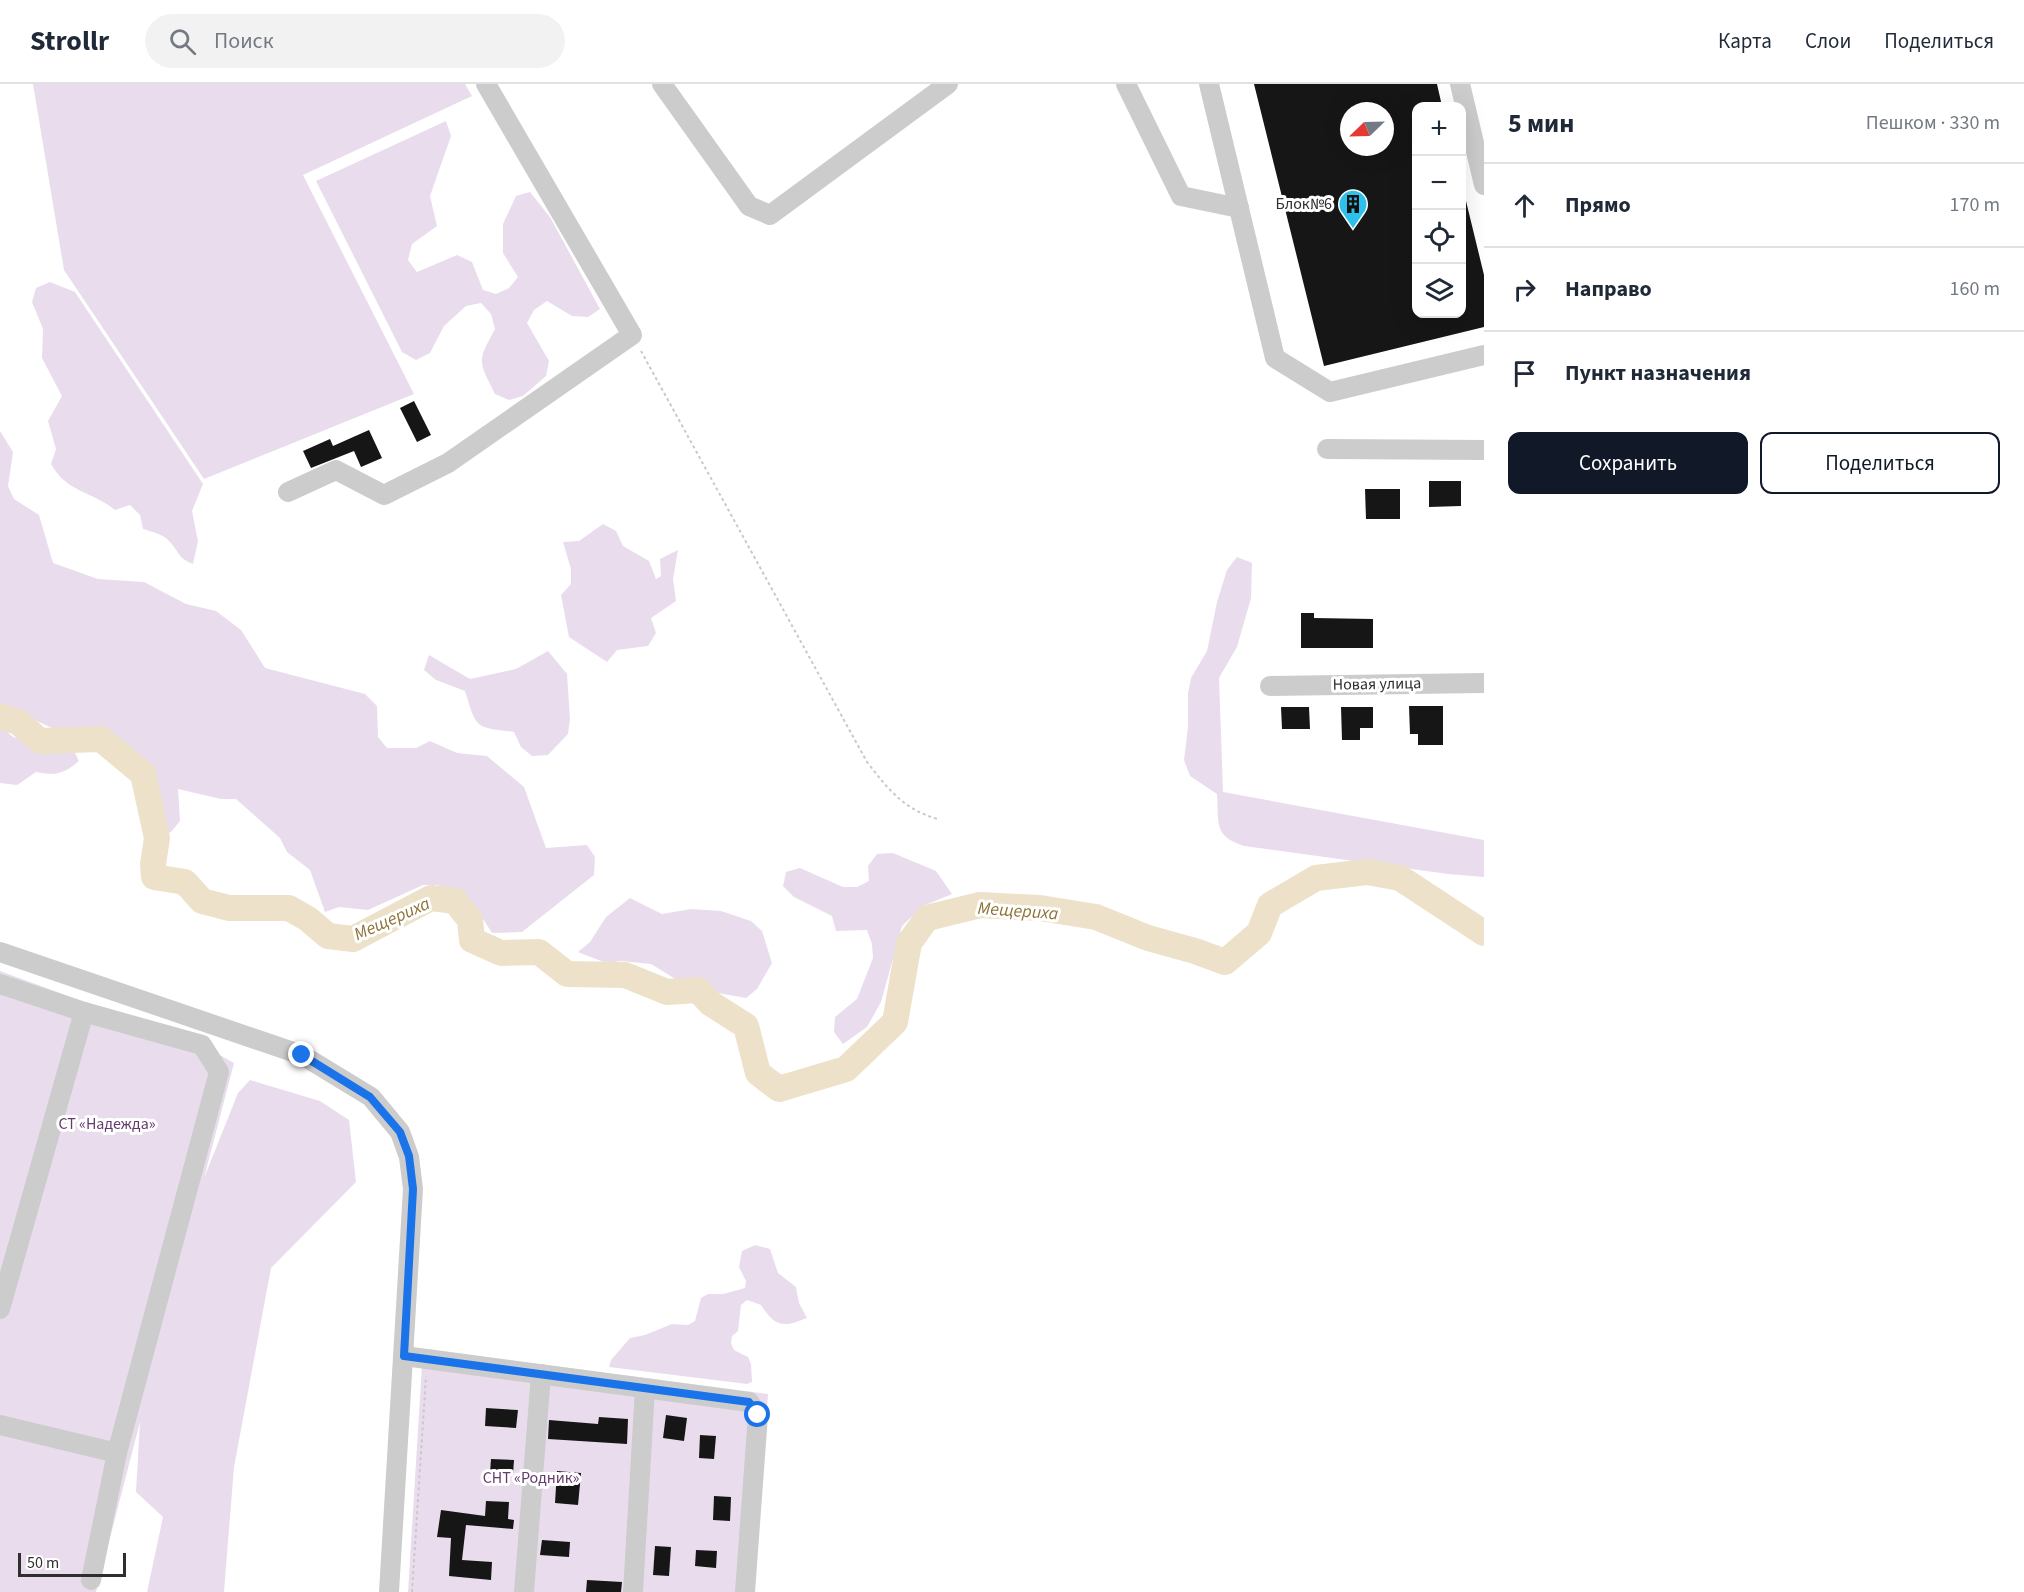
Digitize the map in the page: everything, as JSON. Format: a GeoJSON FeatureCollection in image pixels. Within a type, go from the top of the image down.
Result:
{"type":"FeatureCollection","features":[{"type":"Feature","properties":{"kind":"street"},"geometry":{"type":"LineString","coordinates":[[288,492],[336,470],[384,495],[448,464],[632,335],[486,84]]}},
{"type":"Feature","properties":{"kind":"street"},"geometry":{"type":"LineString","coordinates":[[662,84],[749,206],[770,215],[948,84]]}},
{"type":"Feature","properties":{"kind":"street"},"geometry":{"type":"LineString","coordinates":[[1126,84],[1181,196],[1239,207]]}},
{"type":"Feature","properties":{"kind":"street"},"geometry":{"type":"LineString","coordinates":[[1209,84],[1275,358],[1330,392],[1484,355]]}},
{"type":"Feature","properties":{"kind":"street"},"geometry":{"type":"LineString","coordinates":[[1460,84],[1484,185]]}},
{"type":"Feature","properties":{"kind":"street"},"geometry":{"type":"LineString","coordinates":[[1327,449],[1484,450]]}},
{"type":"Feature","properties":{"kind":"street","name":"Новая улица"},"geometry":{"type":"LineString","coordinates":[[1270,686],[1484,683]]}},
{"type":"Feature","properties":{"kind":"street"},"geometry":{"type":"LineString","coordinates":[[0,952],[302,1055],[370,1097],[400,1132],[409,1156],[413,1189],[389,1592]]}},
{"type":"Feature","properties":{"kind":"street"},"geometry":{"type":"LineString","coordinates":[[0,984],[84,1012],[202,1046],[219,1072],[117,1453],[91,1580]]}},
{"type":"Feature","properties":{"kind":"street"},"geometry":{"type":"LineString","coordinates":[[0,1309],[84,1012]]}},
{"type":"Feature","properties":{"kind":"street"},"geometry":{"type":"LineString","coordinates":[[404,1356],[749,1402],[758,1415],[745,1592]]}},
{"type":"Feature","properties":{"kind":"street"},"geometry":{"type":"LineString","coordinates":[[524,1592],[541,1374]]}},
{"type":"Feature","properties":{"kind":"street"},"geometry":{"type":"LineString","coordinates":[[633,1592],[645,1389]]}},
{"type":"Feature","properties":{"kind":"street"},"geometry":{"type":"LineString","coordinates":[[0,1425],[117,1453]]}},
{"type":"Feature","properties":{"kind":"path"},"geometry":{"type":"LineString","coordinates":[[632,335],[867,762],[892,795],[921,815],[938,819]]}},
{"type":"Feature","properties":{"kind":"path"},"geometry":{"type":"LineString","coordinates":[[412,1592],[427,1359]]}},
{"type":"Feature","properties":{"kind":"green space"},"geometry":{"type":"Polygon","coordinates":[[[33,84],[465,84],[472,96],[303,175],[414,394],[204,479],[64,270],[33,84]]]}},
{"type":"Feature","properties":{"kind":"green space"},"geometry":{"type":"Polygon","coordinates":[[[446,121],[451,136],[430,196],[437,226],[412,244],[408,260],[417,272],[457,255],[472,262],[483,290],[496,294],[509,288],[518,277],[503,253],[503,224],[516,196],[530,192],[550,217],[600,309],[588,317],[572,316],[547,301],[534,310],[527,323],[549,361],[546,376],[523,396],[509,400],[495,394],[485,374],[483,355],[495,329],[491,314],[481,303],[466,306],[444,326],[430,353],[416,360],[402,352],[316,181],[446,121]]]}},
{"type":"Feature","properties":{"kind":"green space"},"geometry":{"type":"Polygon","coordinates":[[[50,282],[75,292],[203,484],[192,511],[198,541],[193,564],[181,557],[167,539],[143,529],[140,515],[130,505],[115,510],[65,481],[51,464],[56,449],[48,421],[62,396],[42,358],[43,329],[32,302],[36,288],[50,282]]]}},
{"type":"Feature","properties":{"kind":"green space"},"geometry":{"type":"Polygon","coordinates":[[[0,431],[13,452],[8,486],[14,499],[39,515],[53,563],[98,579],[144,582],[186,604],[216,611],[241,630],[265,668],[365,694],[377,706],[378,737],[387,748],[416,748],[430,741],[457,753],[487,756],[524,787],[546,848],[587,845],[595,857],[594,875],[522,932],[492,933],[476,908],[438,885],[423,885],[368,910],[339,907],[325,912],[310,870],[287,852],[280,838],[236,799],[221,799],[178,789],[180,821],[170,833],[160,825],[146,768],[99,730],[52,728],[0,704],[0,431]]]}},
{"type":"Feature","properties":{"kind":"green space"},"geometry":{"type":"Polygon","coordinates":[[[603,524],[616,531],[623,546],[649,561],[656,579],[661,576],[660,559],[678,550],[673,579],[676,601],[651,618],[656,633],[648,646],[617,650],[607,662],[569,637],[561,595],[571,584],[571,569],[563,542],[579,541],[603,524]]]}},
{"type":"Feature","properties":{"kind":"green space"},"geometry":{"type":"Polygon","coordinates":[[[1237,557],[1252,563],[1251,598],[1237,647],[1219,678],[1223,792],[1484,840],[1484,877],[1244,846],[1222,833],[1218,821],[1217,794],[1190,776],[1184,760],[1191,678],[1207,651],[1217,602],[1227,570],[1237,557]]]}},
{"type":"Feature","properties":{"kind":"green space"},"geometry":{"type":"Polygon","coordinates":[[[548,651],[567,674],[570,719],[568,734],[548,755],[532,756],[521,747],[514,732],[491,729],[479,724],[472,713],[465,691],[436,680],[424,670],[429,655],[470,679],[516,669],[548,651]]]}},
{"type":"Feature","properties":{"kind":"green space"},"geometry":{"type":"Polygon","coordinates":[[[0,725],[13,737],[24,738],[36,747],[73,749],[79,761],[59,773],[36,772],[17,785],[0,783],[0,725]]]}},
{"type":"Feature","properties":{"kind":"green space"},"geometry":{"type":"Polygon","coordinates":[[[893,853],[936,871],[952,894],[923,906],[902,926],[881,1002],[867,1027],[843,1044],[834,1032],[835,1017],[857,999],[873,958],[872,944],[867,930],[836,931],[832,916],[794,897],[783,886],[786,872],[800,868],[843,887],[857,887],[869,881],[868,866],[877,854],[893,853]]]}},
{"type":"Feature","properties":{"kind":"green space"},"geometry":{"type":"Polygon","coordinates":[[[630,898],[662,914],[691,909],[721,911],[751,921],[762,931],[772,963],[757,989],[746,998],[718,993],[708,982],[677,980],[651,964],[621,961],[606,963],[578,952],[590,942],[606,917],[630,898]]]}},
{"type":"Feature","properties":{"kind":"green space","name":"СТ «Надежда»"},"geometry":{"type":"Polygon","coordinates":[[[0,971],[202,1045],[234,1063],[204,1178],[238,1093],[250,1080],[320,1101],[349,1120],[356,1182],[271,1268],[234,1467],[224,1592],[147,1592],[163,1517],[136,1492],[140,1422],[96,1592],[0,1592],[0,971]]]}},
{"type":"Feature","properties":{"kind":"green space"},"geometry":{"type":"Polygon","coordinates":[[[755,1245],[770,1249],[778,1273],[796,1287],[799,1303],[807,1318],[780,1324],[771,1318],[761,1305],[747,1300],[741,1305],[738,1331],[732,1336],[731,1343],[734,1350],[748,1357],[751,1364],[752,1382],[747,1384],[609,1367],[611,1360],[630,1338],[645,1335],[672,1324],[688,1325],[695,1321],[701,1298],[708,1294],[723,1294],[745,1288],[746,1281],[739,1267],[742,1251],[755,1245]]]}},
{"type":"Feature","properties":{"kind":"green space","name":"СНТ «Родник»"},"geometry":{"type":"Polygon","coordinates":[[[423,1349],[768,1394],[754,1592],[408,1592],[423,1349]]]}},
{"type":"Feature","properties":{"kind":"building","name":"Блок№6"},"geometry":{"type":"Polygon","coordinates":[[[1254,84],[1437,84],[1441,102],[1412,102],[1412,318],[1466,318],[1466,201],[1484,275],[1484,327],[1324,366],[1254,84]]]}},
{"type":"Feature","properties":{"kind":"building"},"geometry":{"type":"Polygon","coordinates":[[[414,401],[431,435],[417,442],[400,408],[414,401]]]}},
{"type":"Feature","properties":{"kind":"building"},"geometry":{"type":"Polygon","coordinates":[[[369,430],[382,458],[361,467],[354,451],[311,468],[303,451],[330,439],[333,446],[369,430]]]}},
{"type":"Feature","properties":{"kind":"building"},"geometry":{"type":"Polygon","coordinates":[[[1429,481],[1461,481],[1461,506],[1429,507],[1429,481]]]}},
{"type":"Feature","properties":{"kind":"building"},"geometry":{"type":"Polygon","coordinates":[[[1365,489],[1400,489],[1400,519],[1366,519],[1365,489]]]}},
{"type":"Feature","properties":{"kind":"building"},"geometry":{"type":"Polygon","coordinates":[[[1301,613],[1314,613],[1314,618],[1373,619],[1373,648],[1301,648],[1301,613]]]}},
{"type":"Feature","properties":{"kind":"building"},"geometry":{"type":"Polygon","coordinates":[[[1409,706],[1443,706],[1443,745],[1418,745],[1418,734],[1410,734],[1409,706]]]}},
{"type":"Feature","properties":{"kind":"building"},"geometry":{"type":"Polygon","coordinates":[[[1281,707],[1309,707],[1310,729],[1282,729],[1281,707]]]}},
{"type":"Feature","properties":{"kind":"building"},"geometry":{"type":"Polygon","coordinates":[[[1341,707],[1373,707],[1373,728],[1360,728],[1360,740],[1342,740],[1341,707]]]}},
{"type":"Feature","properties":{"kind":"building"},"geometry":{"type":"Polygon","coordinates":[[[486,1408],[518,1410],[516,1428],[485,1426],[486,1408]]]}},
{"type":"Feature","properties":{"kind":"building"},"geometry":{"type":"Polygon","coordinates":[[[666,1415],[687,1418],[684,1441],[663,1438],[666,1415]]]}},
{"type":"Feature","properties":{"kind":"building"},"geometry":{"type":"Polygon","coordinates":[[[599,1417],[628,1419],[627,1444],[548,1439],[549,1420],[598,1424],[599,1417]]]}},
{"type":"Feature","properties":{"kind":"building"},"geometry":{"type":"Polygon","coordinates":[[[700,1435],[716,1436],[714,1459],[699,1458],[700,1435]]]}},
{"type":"Feature","properties":{"kind":"building"},"geometry":{"type":"Polygon","coordinates":[[[491,1459],[514,1460],[513,1474],[490,1473],[491,1459]]]}},
{"type":"Feature","properties":{"kind":"building"},"geometry":{"type":"Polygon","coordinates":[[[557,1471],[581,1473],[578,1505],[555,1503],[557,1471]]]}},
{"type":"Feature","properties":{"kind":"building"},"geometry":{"type":"Polygon","coordinates":[[[714,1496],[731,1497],[730,1521],[713,1520],[714,1496]]]}},
{"type":"Feature","properties":{"kind":"building"},"geometry":{"type":"Polygon","coordinates":[[[486,1501],[509,1502],[508,1519],[514,1520],[513,1529],[466,1525],[462,1560],[492,1562],[491,1580],[449,1576],[451,1538],[437,1537],[441,1510],[485,1516],[486,1501]]]}},
{"type":"Feature","properties":{"kind":"building"},"geometry":{"type":"Polygon","coordinates":[[[542,1540],[570,1542],[569,1557],[540,1555],[542,1540]]]}},
{"type":"Feature","properties":{"kind":"building"},"geometry":{"type":"Polygon","coordinates":[[[655,1546],[671,1547],[669,1576],[653,1575],[655,1546]]]}},
{"type":"Feature","properties":{"kind":"building"},"geometry":{"type":"Polygon","coordinates":[[[696,1550],[717,1551],[716,1568],[695,1566],[696,1550]]]}},
{"type":"Feature","properties":{"kind":"building"},"geometry":{"type":"Polygon","coordinates":[[[587,1580],[622,1582],[621,1592],[586,1592],[587,1580]]]}},
{"type":"Feature","properties":{"kind":"waterway","name":"Мещериха"},"geometry":{"type":"LineString","coordinates":[[0,716],[18,722],[40,741],[101,739],[143,774],[157,838],[153,864],[154,877],[185,882],[202,901],[229,908],[289,908],[308,919],[328,936],[353,939],[431,898],[455,901],[470,920],[472,940],[501,953],[539,952],[567,974],[625,975],[667,992],[698,990],[710,1003],[746,1026],[758,1073],[779,1089],[846,1069],[895,1022],[909,943],[927,918],[980,905],[1040,908],[1096,917],[1148,938],[1225,962],[1259,933],[1270,905],[1316,878],[1367,872],[1400,878],[1484,933]]}},
{"type":"Feature","properties":{"kind":"place","name":"Блок№6"},"geometry":{"type":"Point","coordinates":[1353,230]}},
{"type":"Feature","properties":{"kind":"route"},"geometry":{"type":"LineString","coordinates":[[302,1055],[370,1097],[400,1132],[409,1156],[413,1189],[404,1356],[749,1402],[758,1415]]}}]}
